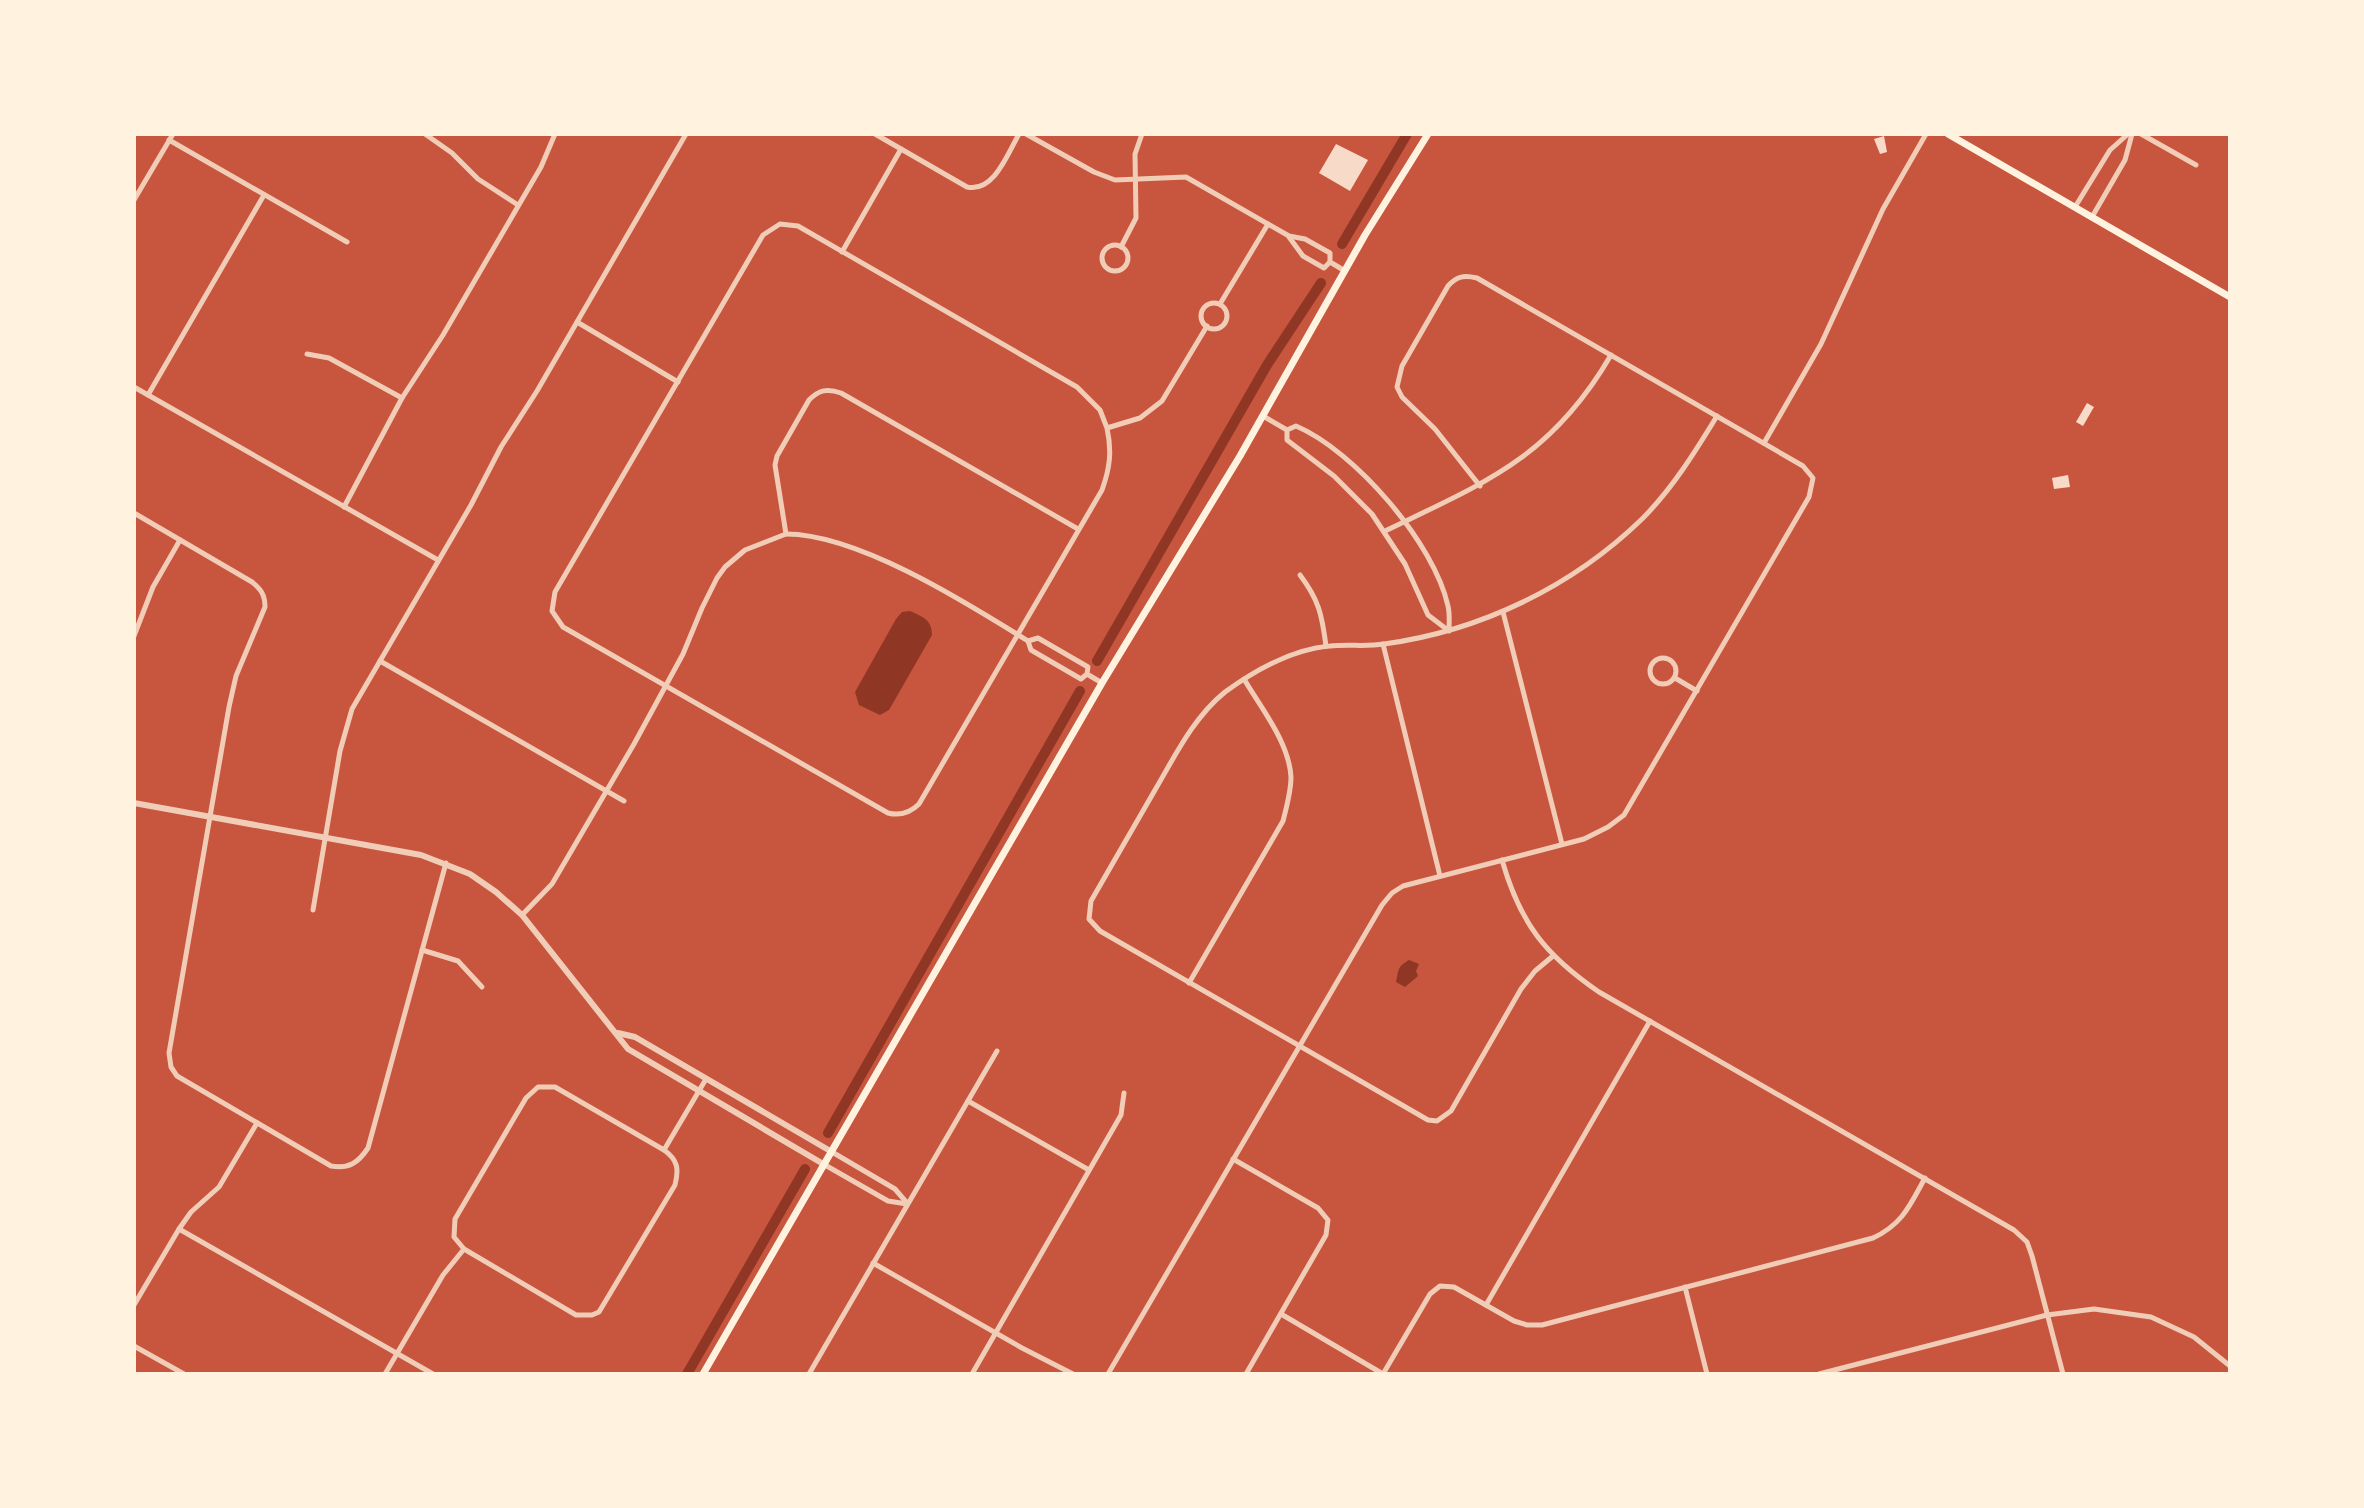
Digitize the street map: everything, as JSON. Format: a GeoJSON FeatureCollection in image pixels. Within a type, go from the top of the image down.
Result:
{"type":"FeatureCollection","features":[{"type":"Feature","properties":{"kind":"main road"},"geometry":{"type":"LineString","coordinates":[[703,1374],[1102,683],[1428,134]]}},
{"type":"Feature","properties":{"kind":"main road"},"geometry":{"type":"LineString","coordinates":[[1948,134],[2230,297]]}},
{"type":"Feature","properties":{"kind":"street"},"geometry":{"type":"LineString","coordinates":[[134,200],[173,134]]}},
{"type":"Feature","properties":{"kind":"street"},"geometry":{"type":"LineString","coordinates":[[425,134],[452,153],[478,179],[518,205]]}},
{"type":"Feature","properties":{"kind":"street"},"geometry":{"type":"LineString","coordinates":[[344,507],[402,398],[443,335],[541,167],[555,134]]}},
{"type":"Feature","properties":{"kind":"street"},"geometry":{"type":"LineString","coordinates":[[313,910],[345,730],[352,709],[471,505],[501,447],[686,134]]}},
{"type":"Feature","properties":{"kind":"street"},"geometry":{"type":"LineString","coordinates":[[875,134],[967,187],[982,187],[993,178],[1019,134]]}},
{"type":"Feature","properties":{"kind":"street"},"geometry":{"type":"LineString","coordinates":[[1026,134],[1103,177],[1115,180],[1186,177],[1289,236],[1305,239],[1330,253],[1330,262],[1324,268],[1303,256],[1289,236]]}},
{"type":"Feature","properties":{"kind":"street"},"geometry":{"type":"LineString","coordinates":[[1121,247],[1136,218],[1135,154],[1142,134]]}},
{"type":"Feature","properties":{"kind":"street"},"geometry":{"type":"LineString","coordinates":[[1764,443],[1821,344],[1883,209],[1926,134]]}},
{"type":"Feature","properties":{"kind":"street"},"geometry":{"type":"LineString","coordinates":[[2075,207],[2110,150],[2130,134]]}},
{"type":"Feature","properties":{"kind":"street"},"geometry":{"type":"LineString","coordinates":[[2092,217],[2125,160],[2130,134]]}},
{"type":"Feature","properties":{"kind":"street"},"geometry":{"type":"LineString","coordinates":[[2141,134],[2196,165]]}},
{"type":"Feature","properties":{"kind":"street"},"geometry":{"type":"LineString","coordinates":[[169,140],[347,242]]}},
{"type":"Feature","properties":{"kind":"street"},"geometry":{"type":"LineString","coordinates":[[842,252],[901,149]]}},
{"type":"Feature","properties":{"kind":"street"},"geometry":{"type":"LineString","coordinates":[[134,184],[141,188]]}},
{"type":"Feature","properties":{"kind":"street"},"geometry":{"type":"LineString","coordinates":[[148,395],[264,195]]}},
{"type":"Feature","properties":{"kind":"street"},"geometry":{"type":"LineString","coordinates":[[780,224],[798,226],[842,252],[1077,387],[1100,410],[1110,446],[1110,467],[1102,490],[919,804],[912,811],[903,813],[888,813],[563,627],[552,611],[555,592],[763,235],[780,224]]}},
{"type":"Feature","properties":{"kind":"street"},"geometry":{"type":"LineString","coordinates":[[1220,304],[1268,224]]}},
{"type":"Feature","properties":{"kind":"street"},"geometry":{"type":"LineString","coordinates":[[1113,245],[1121,247],[1128,257],[1126,265],[1115,271],[1107,269],[1102,262],[1103,253],[1113,245]]}},
{"type":"Feature","properties":{"kind":"street"},"geometry":{"type":"LineString","coordinates":[[1330,262],[1345,271]]}},
{"type":"Feature","properties":{"kind":"street"},"geometry":{"type":"LineString","coordinates":[[1108,1374],[1382,905],[1403,886],[1584,839],[1624,815],[1809,497],[1813,478],[1803,466],[1477,278],[1460,277],[1448,286],[1402,366],[1397,387],[1402,397],[1435,429],[1480,486]]}},
{"type":"Feature","properties":{"kind":"street"},"geometry":{"type":"LineString","coordinates":[[1212,303],[1220,304],[1226,310],[1225,322],[1219,328],[1207,326],[1201,315],[1204,308],[1212,303]]}},
{"type":"Feature","properties":{"kind":"street"},"geometry":{"type":"LineString","coordinates":[[577,322],[678,382]]}},
{"type":"Feature","properties":{"kind":"street"},"geometry":{"type":"LineString","coordinates":[[1107,428],[1140,418],[1162,401],[1207,326]]}},
{"type":"Feature","properties":{"kind":"street"},"geometry":{"type":"LineString","coordinates":[[307,354],[329,358],[402,398]]}},
{"type":"Feature","properties":{"kind":"street"},"geometry":{"type":"LineString","coordinates":[[1385,531],[1480,486],[1518,462],[1555,430],[1595,383],[1611,355]]}},
{"type":"Feature","properties":{"kind":"street"},"geometry":{"type":"LineString","coordinates":[[134,387],[438,560]]}},
{"type":"Feature","properties":{"kind":"street"},"geometry":{"type":"LineString","coordinates":[[786,534],[775,465],[777,456],[809,400],[823,390],[841,393],[1078,529]]}},
{"type":"Feature","properties":{"kind":"street"},"geometry":{"type":"LineString","coordinates":[[1263,416],[1287,430]]}},
{"type":"Feature","properties":{"kind":"street"},"geometry":{"type":"LineString","coordinates":[[1553,956],[1535,971],[1521,989],[1451,1111],[1437,1121],[1420,1117],[1299,1047],[1100,931],[1089,919],[1091,901],[1190,730],[1216,701],[1244,679],[1273,663],[1326,646],[1383,644],[1449,631],[1503,612],[1557,584],[1604,552],[1643,518],[1688,462],[1717,416]]}},
{"type":"Feature","properties":{"kind":"street"},"geometry":{"type":"LineString","coordinates":[[1287,430],[1296,426],[1312,433],[1375,485],[1404,522],[1435,575],[1448,606],[1449,631]]}},
{"type":"Feature","properties":{"kind":"street"},"geometry":{"type":"LineString","coordinates":[[1287,430],[1287,440],[1334,476],[1372,514],[1405,564],[1428,615],[1449,631]]}},
{"type":"Feature","properties":{"kind":"street"},"geometry":{"type":"LineString","coordinates":[[134,513],[252,582],[260,588],[265,598],[265,607],[236,676],[169,1053],[171,1067],[185,1082],[331,1166],[351,1166],[361,1159],[368,1148],[446,863]]}},
{"type":"Feature","properties":{"kind":"street"},"geometry":{"type":"LineString","coordinates":[[522,915],[552,884],[667,686],[690,641],[709,592],[725,567],[756,544],[786,534],[807,534],[843,543],[923,581],[1018,635],[1028,641],[1031,650],[1081,679],[1087,674],[1088,667],[1038,638],[1028,641]]}},
{"type":"Feature","properties":{"kind":"street"},"geometry":{"type":"LineString","coordinates":[[134,636],[153,587],[180,540]]}},
{"type":"Feature","properties":{"kind":"street"},"geometry":{"type":"LineString","coordinates":[[1300,575],[1322,612],[1326,646]]}},
{"type":"Feature","properties":{"kind":"street"},"geometry":{"type":"LineString","coordinates":[[1503,612],[1562,844]]}},
{"type":"Feature","properties":{"kind":"street"},"geometry":{"type":"LineString","coordinates":[[1383,644],[1440,876]]}},
{"type":"Feature","properties":{"kind":"street"},"geometry":{"type":"LineString","coordinates":[[1665,657],[1673,661],[1677,669],[1675,678],[1668,684],[1656,682],[1650,671],[1653,662],[1665,657]]}},
{"type":"Feature","properties":{"kind":"street"},"geometry":{"type":"LineString","coordinates":[[380,661],[624,801]]}},
{"type":"Feature","properties":{"kind":"street"},"geometry":{"type":"LineString","coordinates":[[1087,674],[1102,683]]}},
{"type":"Feature","properties":{"kind":"street"},"geometry":{"type":"LineString","coordinates":[[1675,678],[1697,691]]}},
{"type":"Feature","properties":{"kind":"street"},"geometry":{"type":"LineString","coordinates":[[1189,983],[1283,821],[1289,799],[1291,775],[1284,752],[1244,679]]}},
{"type":"Feature","properties":{"kind":"street"},"geometry":{"type":"LineString","coordinates":[[134,803],[325,836],[446,863],[483,883],[522,915],[628,1049],[888,1201],[907,1204]]}},
{"type":"Feature","properties":{"kind":"street"},"geometry":{"type":"LineString","coordinates":[[1502,860],[1512,893],[1526,923],[1553,956],[1586,983],[2014,1230],[2027,1242],[2063,1374]]}},
{"type":"Feature","properties":{"kind":"street"},"geometry":{"type":"LineString","coordinates":[[422,950],[458,961],[482,987]]}},
{"type":"Feature","properties":{"kind":"street"},"geometry":{"type":"LineString","coordinates":[[1486,1305],[1650,1021]]}},
{"type":"Feature","properties":{"kind":"street"},"geometry":{"type":"LineString","coordinates":[[618,1033],[635,1037],[895,1189],[907,1204]]}},
{"type":"Feature","properties":{"kind":"street"},"geometry":{"type":"LineString","coordinates":[[809,1374],[997,1051]]}},
{"type":"Feature","properties":{"kind":"street"},"geometry":{"type":"LineString","coordinates":[[664,1150],[706,1079]]}},
{"type":"Feature","properties":{"kind":"street"},"geometry":{"type":"LineString","coordinates":[[538,1087],[555,1087],[664,1150],[677,1163],[675,1185],[605,1305],[592,1315],[576,1315],[464,1249],[454,1237],[455,1219],[526,1098],[538,1087]]}},
{"type":"Feature","properties":{"kind":"street"},"geometry":{"type":"LineString","coordinates":[[972,1374],[1121,1115],[1124,1093]]}},
{"type":"Feature","properties":{"kind":"street"},"geometry":{"type":"LineString","coordinates":[[968,1101],[1089,1170]]}},
{"type":"Feature","properties":{"kind":"street"},"geometry":{"type":"LineString","coordinates":[[134,1305],[179,1229],[191,1212],[219,1187],[257,1123]]}},
{"type":"Feature","properties":{"kind":"street"},"geometry":{"type":"LineString","coordinates":[[1233,1159],[1318,1208],[1328,1220],[1326,1235],[1246,1374]]}},
{"type":"Feature","properties":{"kind":"street"},"geometry":{"type":"LineString","coordinates":[[1281,1314],[1383,1374],[1430,1294],[1440,1286],[1454,1287],[1514,1321],[1542,1325],[1873,1238],[1890,1230],[1903,1218],[1925,1178]]}},
{"type":"Feature","properties":{"kind":"street"},"geometry":{"type":"LineString","coordinates":[[179,1229],[433,1374]]}},
{"type":"Feature","properties":{"kind":"street"},"geometry":{"type":"LineString","coordinates":[[385,1374],[443,1275],[464,1249]]}},
{"type":"Feature","properties":{"kind":"street"},"geometry":{"type":"LineString","coordinates":[[873,1263],[1073,1374]]}},
{"type":"Feature","properties":{"kind":"street"},"geometry":{"type":"LineString","coordinates":[[1685,1287],[1707,1374]]}},
{"type":"Feature","properties":{"kind":"street"},"geometry":{"type":"LineString","coordinates":[[1819,1374],[2047,1315],[2094,1309],[2151,1317],[2194,1337],[2230,1366]]}},
{"type":"Feature","properties":{"kind":"street"},"geometry":{"type":"LineString","coordinates":[[134,1346],[184,1374]]}},
{"type":"Feature","properties":{"kind":"shaded area"},"geometry":{"type":"Polygon","coordinates":[[[910,611],[928,622],[932,635],[889,710],[880,715],[859,705],[855,692],[896,619],[902,612],[910,611]]]}},
{"type":"Feature","properties":{"kind":"shaded area"},"geometry":{"type":"Polygon","coordinates":[[[1409,960],[1419,964],[1416,971],[1418,976],[1405,987],[1396,982],[1399,969],[1409,960]]]}},
{"type":"Feature","properties":{"kind":"building"},"geometry":{"type":"Polygon","coordinates":[[[1884,136],[1887,152],[1880,154],[1874,139],[1884,136]]]}},
{"type":"Feature","properties":{"kind":"building"},"geometry":{"type":"Polygon","coordinates":[[[1336,144],[1368,160],[1350,191],[1319,173],[1336,144]]]}},
{"type":"Feature","properties":{"kind":"building"},"geometry":{"type":"Polygon","coordinates":[[[2087,403],[2094,407],[2083,426],[2076,422],[2087,403]]]}},
{"type":"Feature","properties":{"kind":"building"},"geometry":{"type":"Polygon","coordinates":[[[2068,475],[2070,487],[2054,489],[2052,478],[2068,475]]]}},
{"type":"Feature","properties":{"kind":"waterway"},"geometry":{"type":"LineString","coordinates":[[1342,244],[1407,134]]}},
{"type":"Feature","properties":{"kind":"waterway"},"geometry":{"type":"LineString","coordinates":[[1097,661],[1267,365],[1321,283]]}},
{"type":"Feature","properties":{"kind":"waterway"},"geometry":{"type":"LineString","coordinates":[[828,1133],[1080,691]]}},
{"type":"Feature","properties":{"kind":"waterway"},"geometry":{"type":"LineString","coordinates":[[687,1374],[805,1169]]}}]}
